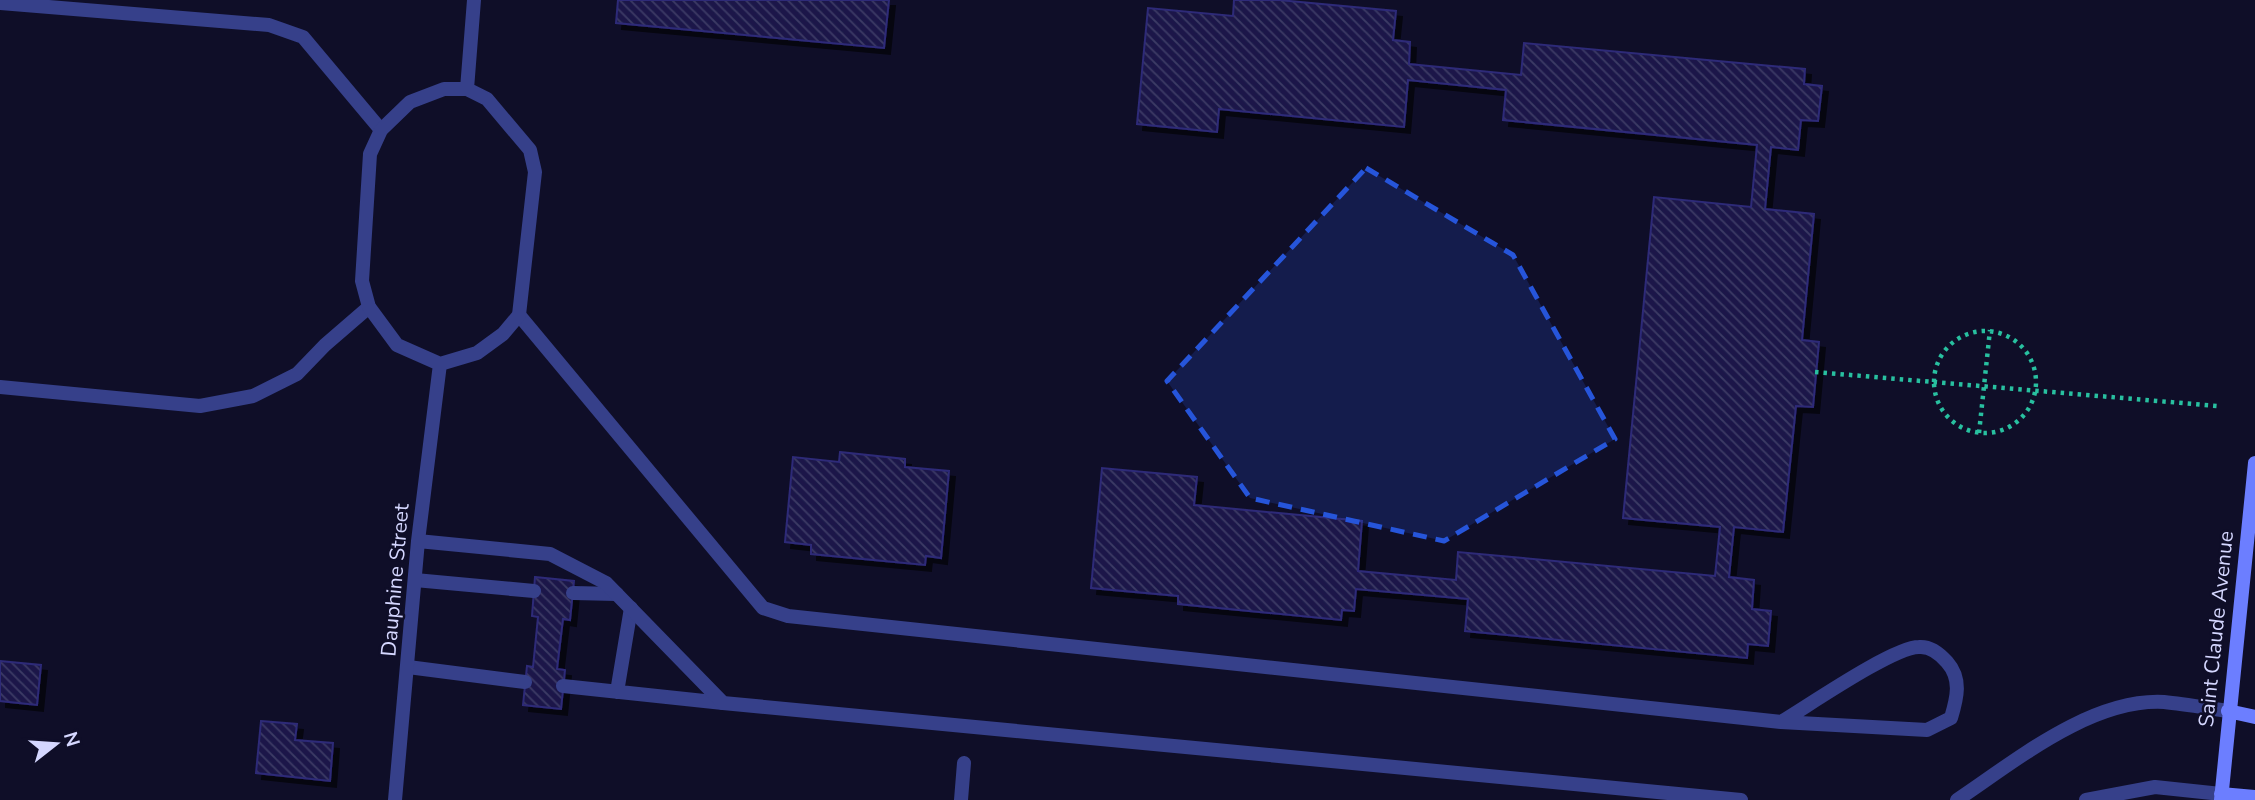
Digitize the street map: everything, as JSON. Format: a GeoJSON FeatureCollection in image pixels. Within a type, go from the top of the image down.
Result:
{"type":"FeatureCollection","features":[{"type":"Feature","properties":{"kind":"main road","name":"Saint Claude Avenue"},"geometry":{"type":"LineString","coordinates":[[2221,797],[2255,463]]}},
{"type":"Feature","properties":{"kind":"main road"},"geometry":{"type":"LineString","coordinates":[[2228,711],[2255,717]]}},
{"type":"Feature","properties":{"kind":"main road"},"geometry":{"type":"LineString","coordinates":[[2221,797],[2255,797]]}},
{"type":"Feature","properties":{"kind":"street"},"geometry":{"type":"LineString","coordinates":[[467,89],[474,0]]}},
{"type":"Feature","properties":{"kind":"street"},"geometry":{"type":"LineString","coordinates":[[0,3],[269,25],[303,37],[381,130]]}},
{"type":"Feature","properties":{"kind":"street"},"geometry":{"type":"LineString","coordinates":[[444,89],[467,89],[487,99],[530,150],[535,173],[519,315],[503,334],[477,353],[440,364],[397,345],[369,307],[362,281],[370,154],[381,130],[410,102],[444,89]]}},
{"type":"Feature","properties":{"kind":"street"},"geometry":{"type":"LineString","coordinates":[[0,387],[200,405],[253,396],[296,374],[369,307]]}},
{"type":"Feature","properties":{"kind":"street"},"geometry":{"type":"LineString","coordinates":[[519,315],[763,608],[802,617],[1782,722],[1927,730],[1951,718],[1958,693],[1954,670],[1938,652],[1919,646],[1895,655],[1782,722]]}},
{"type":"Feature","properties":{"kind":"street","name":"Dauphine Street"},"geometry":{"type":"LineString","coordinates":[[395,800],[418,541],[440,364]]}},
{"type":"Feature","properties":{"kind":"street"},"geometry":{"type":"LineString","coordinates":[[418,541],[550,554],[607,583],[723,703]]}},
{"type":"Feature","properties":{"kind":"street"},"geometry":{"type":"LineString","coordinates":[[415,580],[534,591]]}},
{"type":"Feature","properties":{"kind":"street"},"geometry":{"type":"LineString","coordinates":[[573,593],[617,594]]}},
{"type":"Feature","properties":{"kind":"street"},"geometry":{"type":"LineString","coordinates":[[617,692],[631,608]]}},
{"type":"Feature","properties":{"kind":"street"},"geometry":{"type":"LineString","coordinates":[[408,667],[525,682]]}},
{"type":"Feature","properties":{"kind":"street"},"geometry":{"type":"LineString","coordinates":[[564,686],[1741,800]]}},
{"type":"Feature","properties":{"kind":"street"},"geometry":{"type":"LineString","coordinates":[[1957,800],[2048,740],[2084,720],[2124,708],[2161,702],[2228,711]]}},
{"type":"Feature","properties":{"kind":"street"},"geometry":{"type":"LineString","coordinates":[[961,800],[964,763]]}},
{"type":"Feature","properties":{"kind":"street"},"geometry":{"type":"LineString","coordinates":[[2086,800],[2155,787],[2221,797]]}},
{"type":"Feature","properties":{"kind":"path"},"geometry":{"type":"LineString","coordinates":[[1979,433],[1990,330]]}},
{"type":"Feature","properties":{"kind":"path"},"geometry":{"type":"LineString","coordinates":[[1990,330],[2007,335],[2026,351],[2036,374],[2036,390],[2032,403],[2016,423],[2005,429],[1979,433],[1965,429],[1943,410],[1934,382],[1937,365],[1945,350],[1965,335],[1990,330]]}},
{"type":"Feature","properties":{"kind":"path"},"geometry":{"type":"LineString","coordinates":[[1815,372],[2217,406]]}},
{"type":"Feature","properties":{"kind":"highlighted area"},"geometry":{"type":"Polygon","coordinates":[[[1366,168],[1513,255],[1615,439],[1444,541],[1250,498],[1167,381],[1366,168]]]}},
{"type":"Feature","properties":{"kind":"building"},"geometry":{"type":"Polygon","coordinates":[[[618,0],[889,0],[884,48],[616,23],[618,0]]]}},
{"type":"Feature","properties":{"kind":"building"},"geometry":{"type":"Polygon","coordinates":[[[1234,0],[1279,0],[1396,11],[1393,40],[1410,42],[1409,64],[1521,75],[1524,43],[1805,69],[1804,84],[1822,86],[1818,121],[1801,120],[1798,150],[1771,147],[1765,209],[1814,214],[1802,340],[1819,342],[1813,407],[1796,406],[1783,532],[1734,527],[1729,577],[1754,580],[1752,609],[1771,611],[1768,646],[1748,644],[1747,658],[1465,631],[1468,599],[1356,589],[1354,611],[1342,610],[1341,620],[1178,604],[1178,596],[1091,588],[1102,468],[1197,477],[1194,505],[1362,521],[1358,571],[1456,580],[1458,552],[1715,576],[1720,527],[1623,518],[1654,197],[1751,207],[1757,145],[1503,120],[1506,90],[1408,80],[1404,127],[1219,109],[1217,132],[1137,124],[1148,8],[1233,16],[1234,0]]]}},
{"type":"Feature","properties":{"kind":"building"},"geometry":{"type":"Polygon","coordinates":[[[840,452],[905,459],[905,467],[949,471],[941,558],[926,556],[925,565],[811,554],[811,545],[785,542],[793,457],[839,462],[840,452]]]}},
{"type":"Feature","properties":{"kind":"building"},"geometry":{"type":"Polygon","coordinates":[[[535,577],[574,581],[570,620],[563,619],[557,669],[565,670],[561,709],[523,705],[527,666],[533,667],[538,617],[532,616],[535,577]]]}},
{"type":"Feature","properties":{"kind":"building"},"geometry":{"type":"Polygon","coordinates":[[[0,661],[41,665],[37,705],[0,701],[0,661]]]}},
{"type":"Feature","properties":{"kind":"building"},"geometry":{"type":"Polygon","coordinates":[[[261,721],[297,724],[295,740],[333,743],[330,781],[256,773],[261,721]]]}}]}
